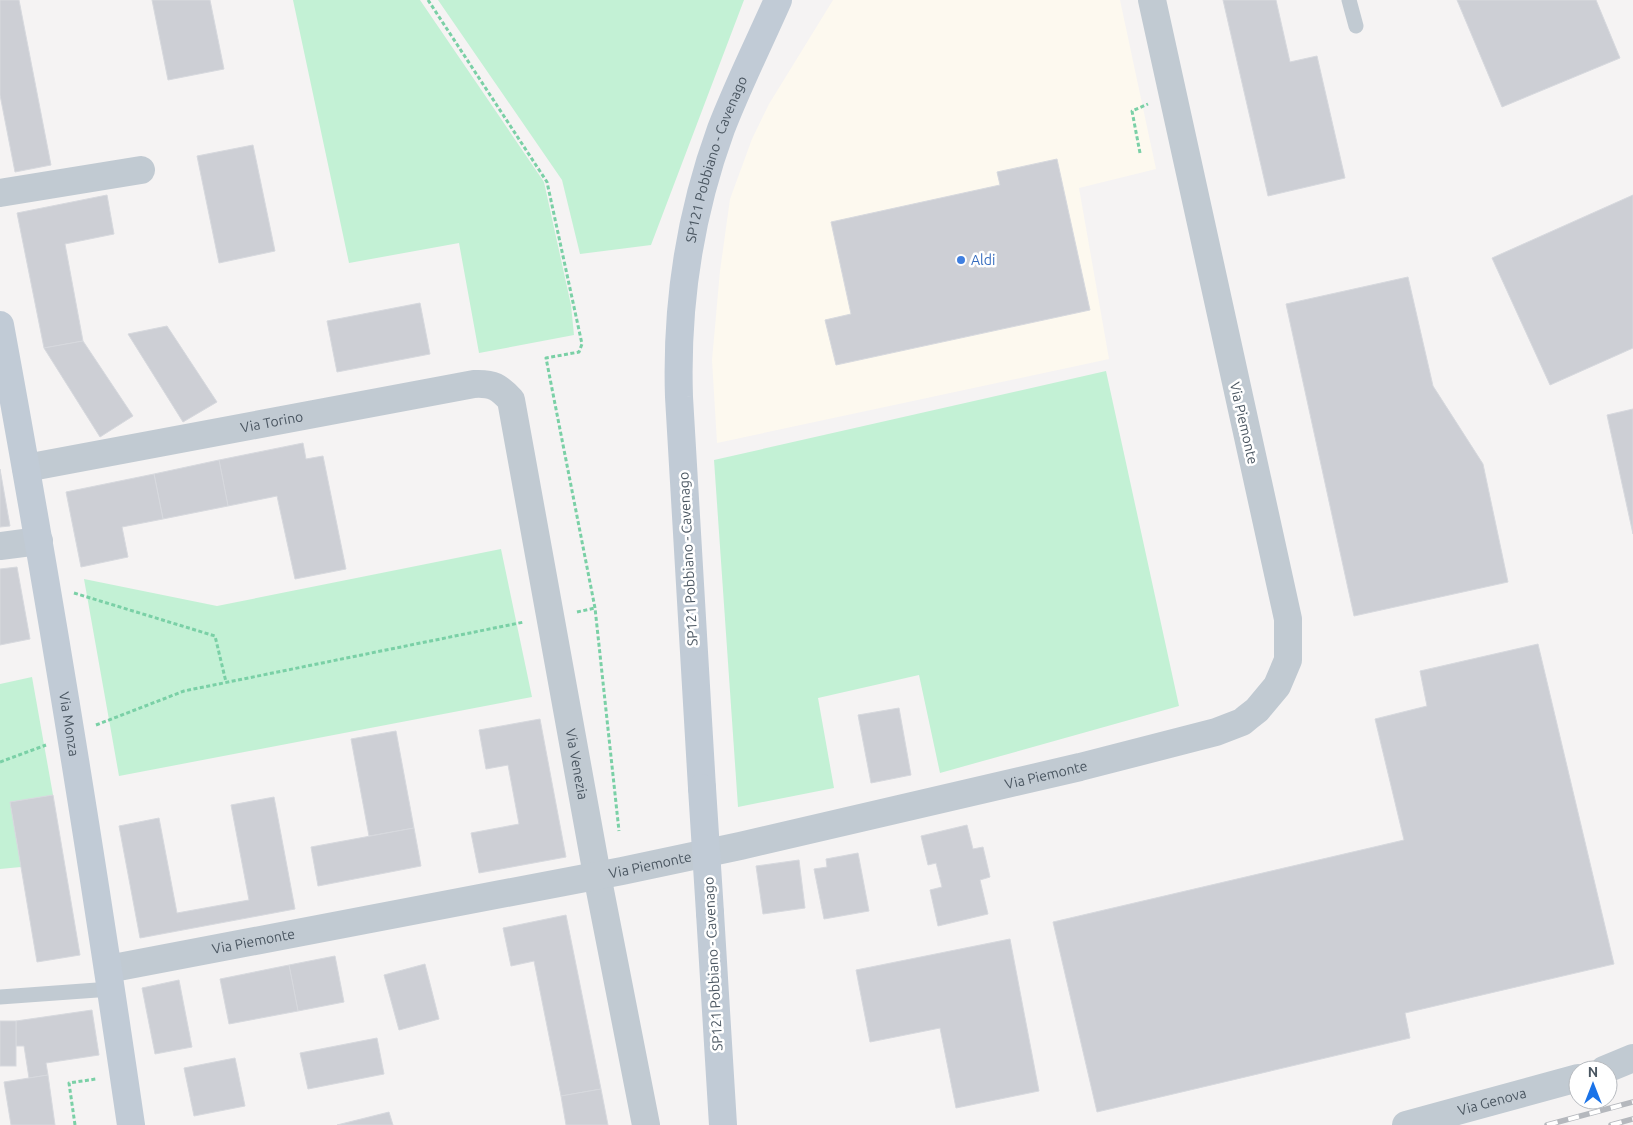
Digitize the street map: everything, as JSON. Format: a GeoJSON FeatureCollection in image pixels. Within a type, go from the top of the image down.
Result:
{"type":"FeatureCollection","features":[{"type":"Feature","properties":{"kind":"main road","name":"SP121 Pobbiano - Cavenago"},"geometry":{"type":"LineString","coordinates":[[722,1125],[679,397],[679,345],[682,304],[693,228],[713,153],[732,101],[777,3]]}},
{"type":"Feature","properties":{"kind":"main road","name":"Via Monza"},"geometry":{"type":"LineString","coordinates":[[0,325],[39,541],[71,735],[131,1125]]}},
{"type":"Feature","properties":{"kind":"street","name":"Via Piemonte"},"geometry":{"type":"LineString","coordinates":[[110,979],[834,825],[1080,767],[1216,732],[1242,722],[1257,710],[1277,686],[1288,660],[1287,612],[1152,0]]}},
{"type":"Feature","properties":{"kind":"street"},"geometry":{"type":"LineString","coordinates":[[0,193],[141,170]]}},
{"type":"Feature","properties":{"kind":"street","name":"Via Torino"},"geometry":{"type":"LineString","coordinates":[[26,468],[474,384],[485,384],[500,388],[511,400]]}},
{"type":"Feature","properties":{"kind":"street","name":"Via Venezia"},"geometry":{"type":"LineString","coordinates":[[511,400],[597,875],[646,1125]]}},
{"type":"Feature","properties":{"kind":"street"},"geometry":{"type":"LineString","coordinates":[[0,546],[39,541]]}},
{"type":"Feature","properties":{"kind":"street"},"geometry":{"type":"LineString","coordinates":[[1618,1064],[1633,1058]]}},
{"type":"Feature","properties":{"kind":"street","name":"Via Genova"},"geometry":{"type":"LineString","coordinates":[[1406,1125],[1568,1081]]}},
{"type":"Feature","properties":{"kind":"lane"},"geometry":{"type":"LineString","coordinates":[[1349,0],[1356,26]]}},
{"type":"Feature","properties":{"kind":"lane"},"geometry":{"type":"LineString","coordinates":[[0,997],[110,979]]}},
{"type":"Feature","properties":{"kind":"path"},"geometry":{"type":"LineString","coordinates":[[428,0],[547,182],[582,344],[579,352],[546,358],[595,608],[619,832]]}},
{"type":"Feature","properties":{"kind":"path"},"geometry":{"type":"LineString","coordinates":[[1140,153],[1132,111],[1148,105],[1146,95]]}},
{"type":"Feature","properties":{"kind":"path"},"geometry":{"type":"LineString","coordinates":[[46,584],[216,636],[226,682]]}},
{"type":"Feature","properties":{"kind":"path"},"geometry":{"type":"LineString","coordinates":[[0,762],[184,691],[595,608]]}},
{"type":"Feature","properties":{"kind":"path"},"geometry":{"type":"LineString","coordinates":[[75,1125],[69,1083],[124,1075]]}},
{"type":"Feature","properties":{"kind":"shaded area"},"geometry":{"type":"Polygon","coordinates":[[[833,0],[1120,0],[1156,169],[1079,188],[1109,359],[717,443],[712,360],[720,271],[730,199],[752,139],[769,104],[833,0]]]}},
{"type":"Feature","properties":{"kind":"green space"},"geometry":{"type":"Polygon","coordinates":[[[293,0],[420,0],[544,182],[571,305],[574,335],[479,353],[459,243],[349,263],[293,0]]]}},
{"type":"Feature","properties":{"kind":"green space"},"geometry":{"type":"Polygon","coordinates":[[[438,0],[744,0],[651,245],[580,254],[562,180],[438,0]]]}},
{"type":"Feature","properties":{"kind":"green space"},"geometry":{"type":"Polygon","coordinates":[[[1106,371],[1179,706],[940,773],[919,675],[818,698],[834,788],[738,807],[714,460],[1106,371]]]}},
{"type":"Feature","properties":{"kind":"green space"},"geometry":{"type":"Polygon","coordinates":[[[501,549],[532,697],[119,776],[84,579],[217,606],[501,549]]]}},
{"type":"Feature","properties":{"kind":"green space"},"geometry":{"type":"Polygon","coordinates":[[[32,677],[53,795],[10,802],[21,867],[0,869],[0,684],[32,677]]]}},
{"type":"Feature","properties":{"kind":"building"},"geometry":{"type":"Polygon","coordinates":[[[0,0],[19,0],[51,165],[15,172],[0,95],[0,0]]]}},
{"type":"Feature","properties":{"kind":"building"},"geometry":{"type":"Polygon","coordinates":[[[152,0],[210,0],[224,69],[168,80],[152,0]]]}},
{"type":"Feature","properties":{"kind":"building"},"geometry":{"type":"Polygon","coordinates":[[[1223,0],[1276,0],[1290,62],[1317,56],[1345,178],[1268,196],[1223,0]]]}},
{"type":"Feature","properties":{"kind":"building"},"geometry":{"type":"Polygon","coordinates":[[[1457,0],[1596,0],[1620,58],[1502,107],[1457,0]]]}},
{"type":"Feature","properties":{"kind":"building"},"geometry":{"type":"Polygon","coordinates":[[[253,145],[275,251],[219,263],[197,156],[253,145]]]}},
{"type":"Feature","properties":{"kind":"building"},"geometry":{"type":"Polygon","coordinates":[[[1057,159],[1090,310],[836,365],[825,320],[851,314],[831,222],[1000,185],[997,172],[1057,159]]]}},
{"type":"Feature","properties":{"kind":"building"},"geometry":{"type":"Polygon","coordinates":[[[107,195],[114,234],[65,244],[83,341],[44,348],[17,213],[107,195]]]}},
{"type":"Feature","properties":{"kind":"building"},"geometry":{"type":"Polygon","coordinates":[[[1633,195],[1633,348],[1550,385],[1492,258],[1633,195]]]}},
{"type":"Feature","properties":{"kind":"building"},"geometry":{"type":"Polygon","coordinates":[[[1408,277],[1433,386],[1483,464],[1508,582],[1354,616],[1286,304],[1408,277]]]}},
{"type":"Feature","properties":{"kind":"building"},"geometry":{"type":"Polygon","coordinates":[[[420,303],[430,354],[337,372],[327,321],[420,303]]]}},
{"type":"Feature","properties":{"kind":"building"},"geometry":{"type":"Polygon","coordinates":[[[167,326],[217,402],[183,422],[128,334],[167,326]]]}},
{"type":"Feature","properties":{"kind":"building"},"geometry":{"type":"Polygon","coordinates":[[[83,341],[133,416],[100,437],[44,348],[83,341]]]}},
{"type":"Feature","properties":{"kind":"building"},"geometry":{"type":"Polygon","coordinates":[[[1633,409],[1633,534],[1607,415],[1633,409]]]}},
{"type":"Feature","properties":{"kind":"building"},"geometry":{"type":"Polygon","coordinates":[[[303,443],[306,459],[323,456],[346,569],[295,579],[277,496],[228,506],[219,460],[303,443]]]}},
{"type":"Feature","properties":{"kind":"building"},"geometry":{"type":"Polygon","coordinates":[[[219,460],[228,506],[163,519],[154,474],[219,460]]]}},
{"type":"Feature","properties":{"kind":"building"},"geometry":{"type":"Polygon","coordinates":[[[0,469],[10,526],[0,527],[0,469]]]}},
{"type":"Feature","properties":{"kind":"building"},"geometry":{"type":"Polygon","coordinates":[[[154,474],[163,519],[122,527],[128,557],[81,567],[66,492],[154,474]]]}},
{"type":"Feature","properties":{"kind":"building"},"geometry":{"type":"Polygon","coordinates":[[[17,567],[30,639],[0,645],[0,569],[17,567]]]}},
{"type":"Feature","properties":{"kind":"building"},"geometry":{"type":"Polygon","coordinates":[[[1538,644],[1614,964],[1405,1013],[1410,1038],[1097,1112],[1053,922],[1404,840],[1375,719],[1427,706],[1420,671],[1538,644]]]}},
{"type":"Feature","properties":{"kind":"building"},"geometry":{"type":"Polygon","coordinates":[[[899,708],[911,775],[871,783],[858,715],[899,708]]]}},
{"type":"Feature","properties":{"kind":"building"},"geometry":{"type":"Polygon","coordinates":[[[540,719],[566,857],[479,873],[471,833],[519,824],[508,765],[486,769],[479,730],[540,719]]]}},
{"type":"Feature","properties":{"kind":"building"},"geometry":{"type":"Polygon","coordinates":[[[396,731],[414,828],[369,836],[351,739],[396,731]]]}},
{"type":"Feature","properties":{"kind":"building"},"geometry":{"type":"Polygon","coordinates":[[[53,795],[80,955],[37,962],[10,802],[53,795]]]}},
{"type":"Feature","properties":{"kind":"building"},"geometry":{"type":"Polygon","coordinates":[[[274,797],[295,909],[140,938],[119,826],[159,818],[177,913],[249,900],[231,805],[274,797]]]}},
{"type":"Feature","properties":{"kind":"building"},"geometry":{"type":"Polygon","coordinates":[[[967,825],[973,849],[983,847],[990,877],[980,880],[988,914],[938,926],[930,890],[942,887],[936,863],[928,865],[921,836],[967,825]]]}},
{"type":"Feature","properties":{"kind":"building"},"geometry":{"type":"Polygon","coordinates":[[[414,828],[421,866],[318,886],[311,847],[414,828]]]}},
{"type":"Feature","properties":{"kind":"building"},"geometry":{"type":"Polygon","coordinates":[[[858,853],[869,911],[824,919],[814,869],[827,867],[826,859],[858,853]]]}},
{"type":"Feature","properties":{"kind":"building"},"geometry":{"type":"Polygon","coordinates":[[[799,860],[805,908],[763,914],[756,866],[799,860]]]}},
{"type":"Feature","properties":{"kind":"building"},"geometry":{"type":"Polygon","coordinates":[[[566,915],[601,1089],[561,1096],[534,961],[511,966],[503,928],[566,915]]]}},
{"type":"Feature","properties":{"kind":"building"},"geometry":{"type":"Polygon","coordinates":[[[1010,939],[1039,1091],[956,1108],[940,1028],[870,1042],[856,970],[1010,939]]]}},
{"type":"Feature","properties":{"kind":"building"},"geometry":{"type":"Polygon","coordinates":[[[335,956],[344,1002],[298,1011],[289,965],[335,956]]]}},
{"type":"Feature","properties":{"kind":"building"},"geometry":{"type":"Polygon","coordinates":[[[425,964],[439,1019],[399,1030],[384,975],[425,964]]]}},
{"type":"Feature","properties":{"kind":"building"},"geometry":{"type":"Polygon","coordinates":[[[289,965],[298,1011],[229,1024],[220,979],[289,965]]]}},
{"type":"Feature","properties":{"kind":"building"},"geometry":{"type":"Polygon","coordinates":[[[179,980],[192,1047],[155,1054],[142,988],[179,980]]]}},
{"type":"Feature","properties":{"kind":"building"},"geometry":{"type":"Polygon","coordinates":[[[92,1010],[99,1055],[46,1063],[48,1075],[29,1078],[24,1046],[16,1046],[16,1021],[92,1010]]]}},
{"type":"Feature","properties":{"kind":"building"},"geometry":{"type":"Polygon","coordinates":[[[0,1021],[16,1021],[16,1066],[0,1066],[0,1021]]]}},
{"type":"Feature","properties":{"kind":"building"},"geometry":{"type":"Polygon","coordinates":[[[377,1038],[384,1074],[308,1089],[300,1053],[377,1038]]]}},
{"type":"Feature","properties":{"kind":"building"},"geometry":{"type":"Polygon","coordinates":[[[235,1058],[245,1106],[194,1116],[184,1068],[235,1058]]]}},
{"type":"Feature","properties":{"kind":"building"},"geometry":{"type":"Polygon","coordinates":[[[48,1075],[55,1125],[11,1125],[4,1082],[48,1075]]]}},
{"type":"Feature","properties":{"kind":"building"},"geometry":{"type":"Polygon","coordinates":[[[601,1089],[608,1125],[566,1125],[561,1096],[601,1089]]]}},
{"type":"Feature","properties":{"kind":"building"},"geometry":{"type":"Polygon","coordinates":[[[389,1112],[393,1125],[337,1125],[389,1112]]]}},
{"type":"Feature","properties":{"kind":"railway"},"geometry":{"type":"LineString","coordinates":[[1547,1125],[1633,1102]]}},
{"type":"Feature","properties":{"kind":"railway"},"geometry":{"type":"LineString","coordinates":[[1611,1125],[1633,1119]]}},
{"type":"Feature","properties":{"kind":"place","name":"Aldi"},"geometry":{"type":"Point","coordinates":[961,260]}}]}
